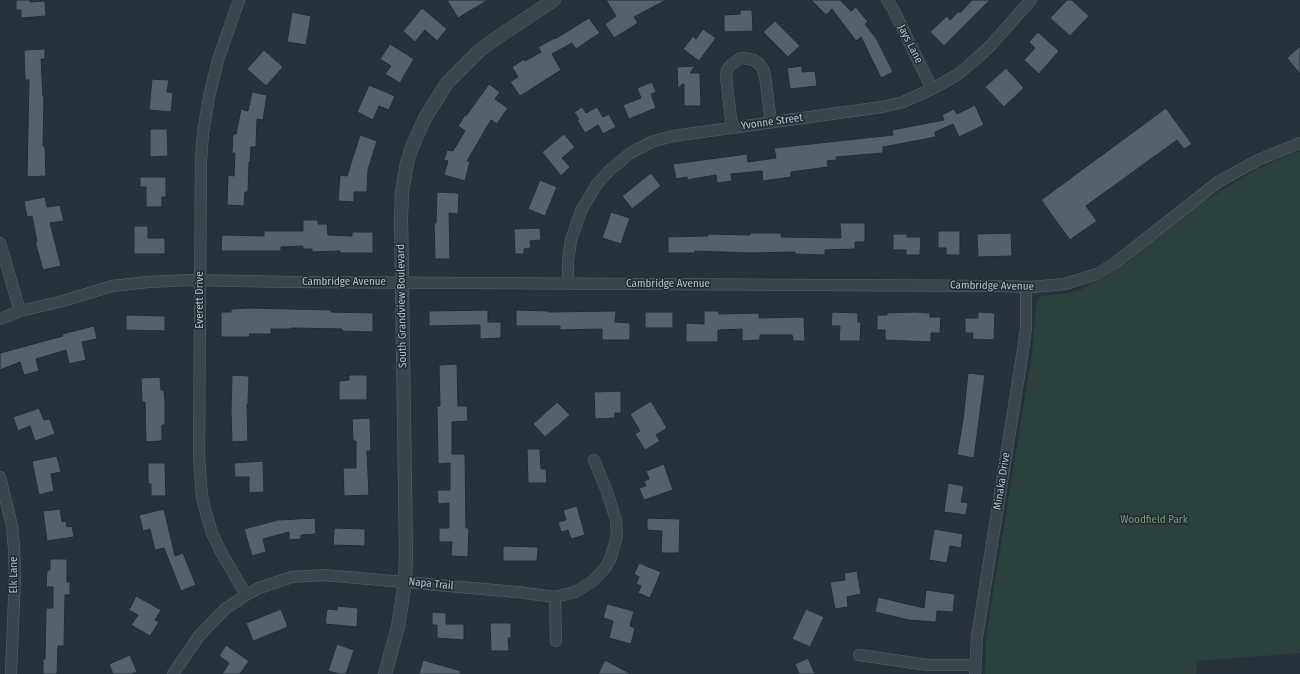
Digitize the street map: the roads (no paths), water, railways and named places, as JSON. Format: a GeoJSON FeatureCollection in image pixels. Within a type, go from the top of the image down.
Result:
{"type":"FeatureCollection","features":[{"type":"Feature","properties":{"kind":"street","name":"Everett Drive"},"geometry":{"type":"LineString","coordinates":[[239,0],[218,60],[209,97],[203,133],[201,160],[199,457],[201,488],[212,533],[221,552],[246,595]]}},
{"type":"Feature","properties":{"kind":"street","name":"South Grandview Boulevard"},"geometry":{"type":"LineString","coordinates":[[385,674],[398,627],[405,582],[406,554],[401,217],[404,180],[412,147],[429,111],[447,83],[479,51],[554,0]]}},
{"type":"Feature","properties":{"kind":"street","name":"Jays Lane"},"geometry":{"type":"LineString","coordinates":[[887,0],[893,9],[932,89]]}},
{"type":"Feature","properties":{"kind":"street","name":"Yvonne Street"},"geometry":{"type":"LineString","coordinates":[[568,284],[571,240],[576,223],[586,201],[597,184],[610,170],[629,154],[651,142],[673,136],[882,107],[903,102],[932,89],[957,74],[975,60],[1031,0]]}},
{"type":"Feature","properties":{"kind":"street"},"geometry":{"type":"LineString","coordinates":[[732,127],[726,77],[731,65],[743,58],[754,60],[760,64],[763,70],[771,122]]}},
{"type":"Feature","properties":{"kind":"street","name":"Cambridge Avenue"},"geometry":{"type":"LineString","coordinates":[[0,319],[20,311],[112,286],[129,283],[200,281],[1026,287],[1065,284],[1097,274],[1130,252],[1218,182],[1258,160],[1300,143]]}},
{"type":"Feature","properties":{"kind":"street"},"geometry":{"type":"LineString","coordinates":[[0,243],[20,311]]}},
{"type":"Feature","properties":{"kind":"street","name":"Minaka Drive"},"geometry":{"type":"LineString","coordinates":[[975,670],[977,637],[1026,328],[1026,287]]}},
{"type":"Feature","properties":{"kind":"street","name":"Napa Trail"},"geometry":{"type":"LineString","coordinates":[[173,674],[199,636],[225,609],[259,588],[292,577],[311,575],[405,582],[555,597],[575,592],[593,581],[605,568],[610,560],[617,536],[616,520],[606,489],[594,460]]}},
{"type":"Feature","properties":{"kind":"street","name":"Elk Lane"},"geometry":{"type":"LineString","coordinates":[[0,477],[12,526],[14,548],[15,576],[11,674]]}},
{"type":"Feature","properties":{"kind":"street"},"geometry":{"type":"LineString","coordinates":[[555,597],[556,641]]}},
{"type":"Feature","properties":{"kind":"street"},"geometry":{"type":"LineString","coordinates":[[859,655],[975,670]]}},
{"type":"Feature","properties":{"kind":"park label","name":"Woodfield Park"},"geometry":{"type":"Point","coordinates":[1154,520]}}]}
